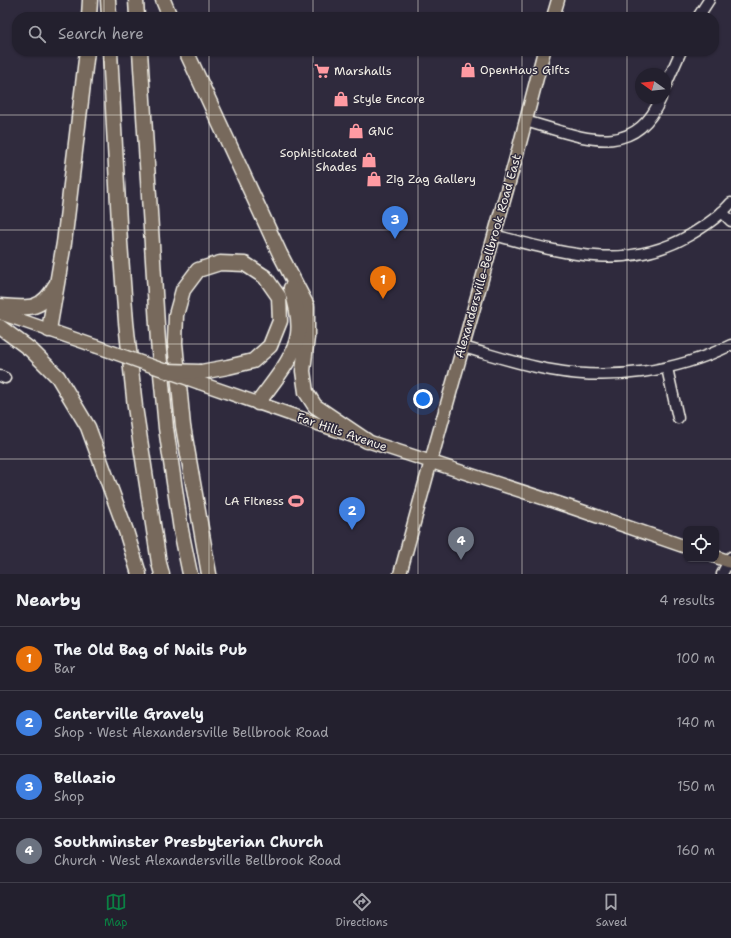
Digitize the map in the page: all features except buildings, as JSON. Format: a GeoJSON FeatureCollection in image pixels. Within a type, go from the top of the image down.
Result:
{"type":"FeatureCollection","features":[{"type":"Feature","properties":{"kind":"highway"},"geometry":{"type":"LineString","coordinates":[[89,12],[90,0]]}},
{"type":"Feature","properties":{"kind":"highway"},"geometry":{"type":"LineString","coordinates":[[108,0],[109,12]]}},
{"type":"Feature","properties":{"kind":"highway"},"geometry":{"type":"LineString","coordinates":[[136,0],[137,12]]}},
{"type":"Feature","properties":{"kind":"highway"},"geometry":{"type":"LineString","coordinates":[[163,0],[168,12]]}},
{"type":"Feature","properties":{"kind":"highway"},"geometry":{"type":"LineString","coordinates":[[49,330],[64,243],[86,56]]}},
{"type":"Feature","properties":{"kind":"highway"},"geometry":{"type":"LineString","coordinates":[[110,56],[120,242],[126,322],[136,414],[162,574]]}},
{"type":"Feature","properties":{"kind":"highway"},"geometry":{"type":"LineString","coordinates":[[140,56],[158,341],[166,428],[181,530],[190,574]]}},
{"type":"Feature","properties":{"kind":"highway"},"geometry":{"type":"LineString","coordinates":[[188,56],[284,262],[307,306],[307,337],[303,371],[306,392],[315,406],[367,441]]}},
{"type":"Feature","properties":{"kind":"highway"},"geometry":{"type":"LineString","coordinates":[[258,403],[290,358],[296,344],[298,334],[298,312],[284,262]]}},
{"type":"Feature","properties":{"kind":"highway"},"geometry":{"type":"LineString","coordinates":[[166,371],[200,377],[228,367],[253,361],[270,346],[280,321],[279,297],[265,277],[245,264],[220,263],[198,270],[183,290],[176,315],[175,343],[183,426],[209,574]]}},
{"type":"Feature","properties":{"kind":"highway"},"geometry":{"type":"LineString","coordinates":[[0,306],[23,308],[36,306],[46,299],[58,280]]}},
{"type":"Feature","properties":{"kind":"highway"},"geometry":{"type":"LineString","coordinates":[[0,327],[31,350],[58,377],[88,428],[126,531],[139,574]]}},
{"type":"Feature","properties":{"kind":"main road"},"geometry":{"type":"LineString","coordinates":[[554,12],[558,0]]}},
{"type":"Feature","properties":{"kind":"main road","name":"Alexandersville-Bellbrook Road East"},"geometry":{"type":"LineString","coordinates":[[400,574],[543,56]]}},
{"type":"Feature","properties":{"kind":"main road"},"geometry":{"type":"LineString","coordinates":[[0,313],[166,371]]}},
{"type":"Feature","properties":{"kind":"main road","name":"Far Hills Avenue"},"geometry":{"type":"LineString","coordinates":[[200,377],[258,403],[367,441],[589,513],[683,546]]}},
{"type":"Feature","properties":{"kind":"main road"},"geometry":{"type":"LineString","coordinates":[[719,558],[730,560]]}},
{"type":"Feature","properties":{"kind":"street"},"geometry":{"type":"LineString","coordinates":[[701,12],[709,0]]}},
{"type":"Feature","properties":{"kind":"street"},"geometry":{"type":"LineString","coordinates":[[671,74],[679,56]]}},
{"type":"Feature","properties":{"kind":"street"},"geometry":{"type":"LineString","coordinates":[[525,121],[592,140],[611,140],[630,134],[639,129],[655,111],[658,104]]}},
{"type":"Feature","properties":{"kind":"street"},"geometry":{"type":"LineString","coordinates":[[494,235],[583,256],[612,258],[643,254],[670,245],[699,230],[731,203]]}},
{"type":"Feature","properties":{"kind":"street"},"geometry":{"type":"LineString","coordinates":[[722,212],[731,221]]}},
{"type":"Feature","properties":{"kind":"street"},"geometry":{"type":"LineString","coordinates":[[462,347],[534,367],[573,373],[615,374],[667,368],[705,356],[731,345]]}},
{"type":"Feature","properties":{"kind":"street"},"geometry":{"type":"LineString","coordinates":[[667,368],[678,418]]}},
{"type":"Feature","properties":{"kind":"street"},"geometry":{"type":"LineString","coordinates":[[722,574],[730,560]]}},
{"type":"Feature","properties":{"kind":"place","name":"OpenHaus Gifts"},"geometry":{"type":"Point","coordinates":[468,70]}},
{"type":"Feature","properties":{"kind":"place","name":"Marshalls"},"geometry":{"type":"Point","coordinates":[322,71]}},
{"type":"Feature","properties":{"kind":"place","name":"Style Encore"},"geometry":{"type":"Point","coordinates":[341,99]}},
{"type":"Feature","properties":{"kind":"place","name":"GNC"},"geometry":{"type":"Point","coordinates":[356,131]}},
{"type":"Feature","properties":{"kind":"place","name":"Sophisticated Shades"},"geometry":{"type":"Point","coordinates":[369,160]}},
{"type":"Feature","properties":{"kind":"place","name":"Zig Zag Gallery"},"geometry":{"type":"Point","coordinates":[374,179]}},
{"type":"Feature","properties":{"kind":"place","name":"Bellazio"},"geometry":{"type":"Point","coordinates":[395,239]}},
{"type":"Feature","properties":{"kind":"place","name":"The Old Bag of Nails Pub"},"geometry":{"type":"Point","coordinates":[383,299]}},
{"type":"Feature","properties":{"kind":"place","name":"LA Fitness"},"geometry":{"type":"Point","coordinates":[296,501]}},
{"type":"Feature","properties":{"kind":"place","name":"Centerville Gravely"},"geometry":{"type":"Point","coordinates":[352,530]}},
{"type":"Feature","properties":{"kind":"place","name":"Southminster Presbyterian Church"},"geometry":{"type":"Point","coordinates":[461,560]}}]}
